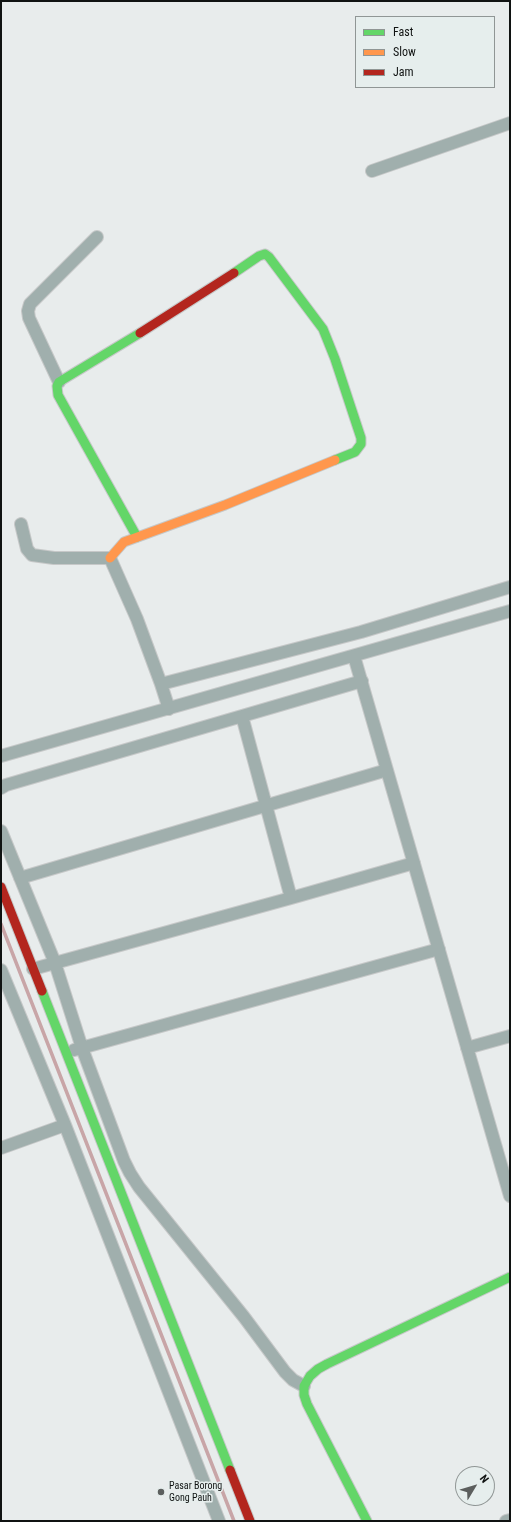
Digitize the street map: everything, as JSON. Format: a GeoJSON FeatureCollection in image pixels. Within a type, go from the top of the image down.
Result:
{"type":"FeatureCollection","features":[{"type":"Feature","properties":{"kind":"street"},"geometry":{"type":"LineString","coordinates":[[372,171],[510,123]]}},
{"type":"Feature","properties":{"kind":"street"},"geometry":{"type":"LineString","coordinates":[[59,382],[29,318],[28,311],[30,304],[97,237]]}},
{"type":"Feature","properties":{"kind":"street"},"geometry":{"type":"LineString","coordinates":[[110,558],[124,542],[225,505],[355,452],[359,448],[361,438],[335,359],[325,334],[311,312],[269,257],[265,254],[259,256],[163,319],[59,382],[57,386],[58,395],[137,537]]}},
{"type":"Feature","properties":{"kind":"street"},"geometry":{"type":"LineString","coordinates":[[21,524],[27,549],[32,555],[54,558],[110,558]]}},
{"type":"Feature","properties":{"kind":"street"},"geometry":{"type":"LineString","coordinates":[[110,558],[137,619],[161,684],[168,709]]}},
{"type":"Feature","properties":{"kind":"street"},"geometry":{"type":"LineString","coordinates":[[161,684],[361,632],[510,587]]}},
{"type":"Feature","properties":{"kind":"street"},"geometry":{"type":"LineString","coordinates":[[1,756],[510,611]]}},
{"type":"Feature","properties":{"kind":"street"},"geometry":{"type":"LineString","coordinates":[[354,656],[510,1196]]}},
{"type":"Feature","properties":{"kind":"street"},"geometry":{"type":"LineString","coordinates":[[1,788],[6,785],[362,681]]}},
{"type":"Feature","properties":{"kind":"street"},"geometry":{"type":"LineString","coordinates":[[242,716],[291,898]]}},
{"type":"Feature","properties":{"kind":"street"},"geometry":{"type":"LineString","coordinates":[[20,878],[387,770]]}},
{"type":"Feature","properties":{"kind":"street"},"geometry":{"type":"LineString","coordinates":[[1,831],[55,963],[82,1048],[124,1161],[130,1173],[139,1187],[244,1317],[285,1372],[293,1380],[304,1386]]}},
{"type":"Feature","properties":{"kind":"street"},"geometry":{"type":"LineString","coordinates":[[33,969],[414,863]]}},
{"type":"Feature","properties":{"kind":"street"},"geometry":{"type":"LineString","coordinates":[[1,887],[250,1521]]}},
{"type":"Feature","properties":{"kind":"street"},"geometry":{"type":"LineString","coordinates":[[66,1053],[439,949]]}},
{"type":"Feature","properties":{"kind":"street"},"geometry":{"type":"LineString","coordinates":[[1,970],[65,1125],[219,1521]]}},
{"type":"Feature","properties":{"kind":"street"},"geometry":{"type":"LineString","coordinates":[[467,1048],[510,1036]]}},
{"type":"Feature","properties":{"kind":"street"},"geometry":{"type":"LineString","coordinates":[[1,1148],[65,1125]]}},
{"type":"Feature","properties":{"kind":"street"},"geometry":{"type":"LineString","coordinates":[[367,1521],[307,1404],[304,1395],[304,1386],[310,1376],[327,1364],[510,1277]]}},
{"type":"Feature","properties":{"kind":"street"},"geometry":{"type":"LineString","coordinates":[[506,1521],[510,1520]]}},
{"type":"Feature","properties":{"kind":"waterway"},"geometry":{"type":"LineString","coordinates":[[1,924],[234,1521]]}},
{"type":"Feature","properties":{"kind":"traffic: fast"},"geometry":{"type":"LineString","coordinates":[[234,273],[259,256],[265,254],[269,257],[323,329],[335,359],[361,438],[361,444],[355,452],[335,460]]}},
{"type":"Feature","properties":{"kind":"traffic: fast"},"geometry":{"type":"LineString","coordinates":[[137,537],[58,395],[57,386],[59,382],[140,333]]}},
{"type":"Feature","properties":{"kind":"traffic: fast"},"geometry":{"type":"LineString","coordinates":[[42,991],[230,1470]]}},
{"type":"Feature","properties":{"kind":"traffic: fast"},"geometry":{"type":"LineString","coordinates":[[367,1521],[307,1404],[304,1395],[304,1386],[310,1376],[327,1364],[510,1277]]}},
{"type":"Feature","properties":{"kind":"traffic: slow"},"geometry":{"type":"LineString","coordinates":[[110,558],[124,542],[225,505],[335,460]]}},
{"type":"Feature","properties":{"kind":"traffic: jam"},"geometry":{"type":"LineString","coordinates":[[140,333],[234,273]]}},
{"type":"Feature","properties":{"kind":"traffic: jam"},"geometry":{"type":"LineString","coordinates":[[1,887],[42,991]]}},
{"type":"Feature","properties":{"kind":"traffic: jam"},"geometry":{"type":"LineString","coordinates":[[230,1470],[250,1521]]}},
{"type":"Feature","properties":{"kind":"place","name":"Pasar Borong Gong Pauh"},"geometry":{"type":"Point","coordinates":[161,1492]}}]}
